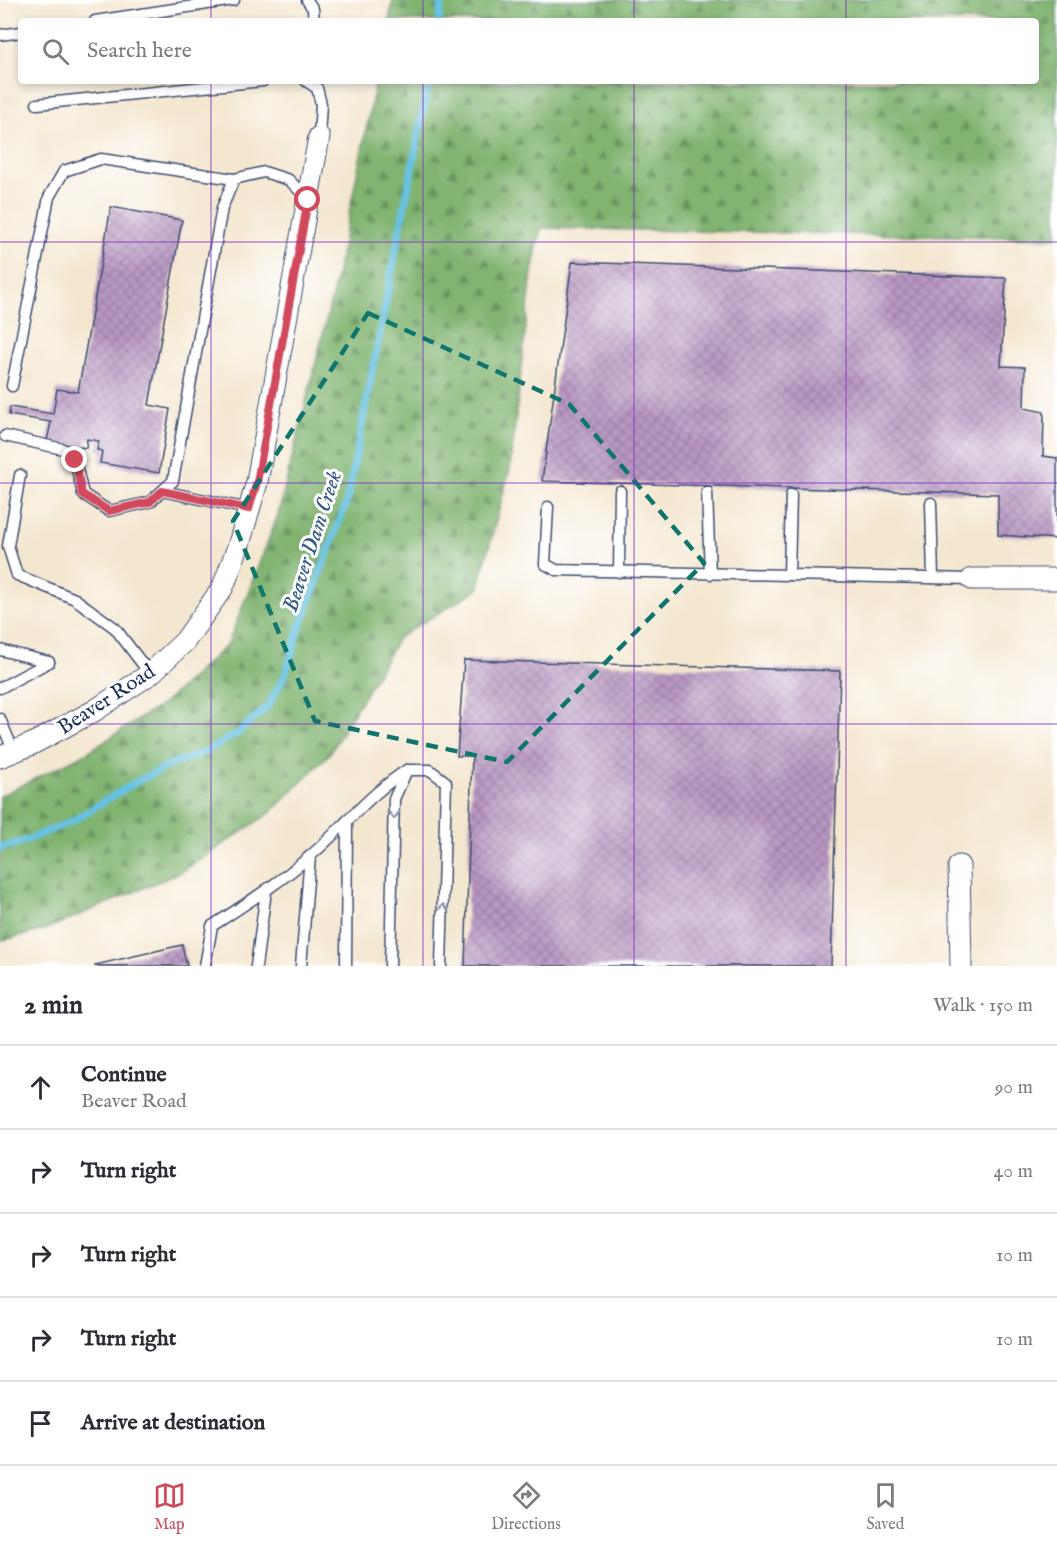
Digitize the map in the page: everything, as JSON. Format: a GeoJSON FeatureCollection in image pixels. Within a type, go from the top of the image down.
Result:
{"type":"FeatureCollection","features":[{"type":"Feature","properties":{"kind":"street","name":"Beaver Road"},"geometry":{"type":"LineString","coordinates":[[7,754],[32,744],[94,711],[150,674],[185,641],[223,587],[259,471],[319,137]]}},
{"type":"Feature","properties":{"kind":"street"},"geometry":{"type":"LineString","coordinates":[[972,579],[1057,579]]}},
{"type":"Feature","properties":{"kind":"street"},"geometry":{"type":"LineString","coordinates":[[959,866],[960,966]]}},
{"type":"Feature","properties":{"kind":"lane"},"geometry":{"type":"LineString","coordinates":[[115,18],[234,0]]}},
{"type":"Feature","properties":{"kind":"lane"},"geometry":{"type":"LineString","coordinates":[[306,0],[313,9],[314,18]]}},
{"type":"Feature","properties":{"kind":"lane"},"geometry":{"type":"LineString","coordinates":[[0,35],[18,32]]}},
{"type":"Feature","properties":{"kind":"lane"},"geometry":{"type":"LineString","coordinates":[[37,104],[234,84]]}},
{"type":"Feature","properties":{"kind":"lane"},"geometry":{"type":"LineString","coordinates":[[311,84],[317,88],[321,104]]}},
{"type":"Feature","properties":{"kind":"lane"},"geometry":{"type":"LineString","coordinates":[[319,84],[321,104],[319,137]]}},
{"type":"Feature","properties":{"kind":"lane"},"geometry":{"type":"LineString","coordinates":[[12,386],[49,197],[64,171],[101,159],[234,179],[264,172],[290,180],[308,200]]}},
{"type":"Feature","properties":{"kind":"lane"},"geometry":{"type":"LineString","coordinates":[[5,436],[63,449],[75,460],[82,494],[109,511],[150,502],[173,481],[222,208],[234,179]]}},
{"type":"Feature","properties":{"kind":"lane"},"geometry":{"type":"LineString","coordinates":[[20,475],[8,546],[17,575],[75,599],[115,628],[150,674]]}},
{"type":"Feature","properties":{"kind":"lane"},"geometry":{"type":"LineString","coordinates":[[619,572],[620,490]]}},
{"type":"Feature","properties":{"kind":"lane"},"geometry":{"type":"LineString","coordinates":[[162,491],[249,509]]}},
{"type":"Feature","properties":{"kind":"lane"},"geometry":{"type":"LineString","coordinates":[[708,492],[710,574]]}},
{"type":"Feature","properties":{"kind":"lane"},"geometry":{"type":"LineString","coordinates":[[789,575],[791,495]]}},
{"type":"Feature","properties":{"kind":"lane"},"geometry":{"type":"LineString","coordinates":[[931,503],[933,578]]}},
{"type":"Feature","properties":{"kind":"lane"},"geometry":{"type":"LineString","coordinates":[[548,507],[544,564],[556,570],[972,579]]}},
{"type":"Feature","properties":{"kind":"lane"},"geometry":{"type":"LineString","coordinates":[[0,650],[49,662],[0,688]]}},
{"type":"Feature","properties":{"kind":"lane"},"geometry":{"type":"LineString","coordinates":[[0,719],[7,754]]}},
{"type":"Feature","properties":{"kind":"lane"},"geometry":{"type":"LineString","coordinates":[[390,966],[394,799],[407,770]]}},
{"type":"Feature","properties":{"kind":"lane"},"geometry":{"type":"LineString","coordinates":[[205,966],[213,926],[266,891],[310,856],[386,784],[407,770],[430,770],[446,782],[441,966]]}},
{"type":"Feature","properties":{"kind":"lane"},"geometry":{"type":"LineString","coordinates":[[346,966],[347,820]]}},
{"type":"Feature","properties":{"kind":"lane"},"geometry":{"type":"LineString","coordinates":[[301,966],[310,856]]}},
{"type":"Feature","properties":{"kind":"lane"},"geometry":{"type":"LineString","coordinates":[[256,966],[266,891]]}},
{"type":"Feature","properties":{"kind":"highlighted area"},"geometry":{"type":"Polygon","coordinates":[[[368,313],[569,404],[704,563],[507,762],[315,721],[233,521],[368,313]]]}},
{"type":"Feature","properties":{"kind":"green space"},"geometry":{"type":"Polygon","coordinates":[[[393,0],[1057,0],[1057,238],[541,228],[532,272],[510,468],[478,589],[399,637],[330,753],[270,813],[181,872],[44,930],[0,941],[0,796],[85,754],[164,703],[228,644],[278,515],[332,297],[375,84],[1039,84],[1039,18],[390,18],[393,0]]]}},
{"type":"Feature","properties":{"kind":"building"},"geometry":{"type":"Polygon","coordinates":[[[111,207],[182,220],[149,405],[170,409],[159,473],[100,463],[102,451],[97,450],[99,441],[87,439],[86,448],[47,441],[51,422],[9,415],[10,407],[53,414],[57,389],[78,392],[111,207]]]}},
{"type":"Feature","properties":{"kind":"building"},"geometry":{"type":"Polygon","coordinates":[[[572,262],[1006,278],[1001,366],[1025,367],[1024,408],[1044,412],[1043,456],[1057,458],[1057,539],[998,535],[998,494],[542,481],[572,262]]]}},
{"type":"Feature","properties":{"kind":"building"},"geometry":{"type":"Polygon","coordinates":[[[464,660],[840,671],[831,966],[465,966],[472,756],[457,756],[464,660]]]}},
{"type":"Feature","properties":{"kind":"building"},"geometry":{"type":"Polygon","coordinates":[[[182,945],[187,966],[95,966],[95,965],[182,945]]]}},
{"type":"Feature","properties":{"kind":"waterway","name":"Beaver Dam Creek"},"geometry":{"type":"LineString","coordinates":[[439,18],[442,0]]}},
{"type":"Feature","properties":{"kind":"waterway","name":"Beaver Dam Creek"},"geometry":{"type":"LineString","coordinates":[[0,848],[22,842],[72,821],[136,782],[172,764],[205,752],[237,734],[268,706],[285,675],[299,630],[347,501],[428,84]]}},
{"type":"Feature","properties":{"kind":"route"},"geometry":{"type":"LineString","coordinates":[[75,460],[82,494],[109,511],[150,502],[162,491],[249,509],[257,482],[308,200]]}}]}
